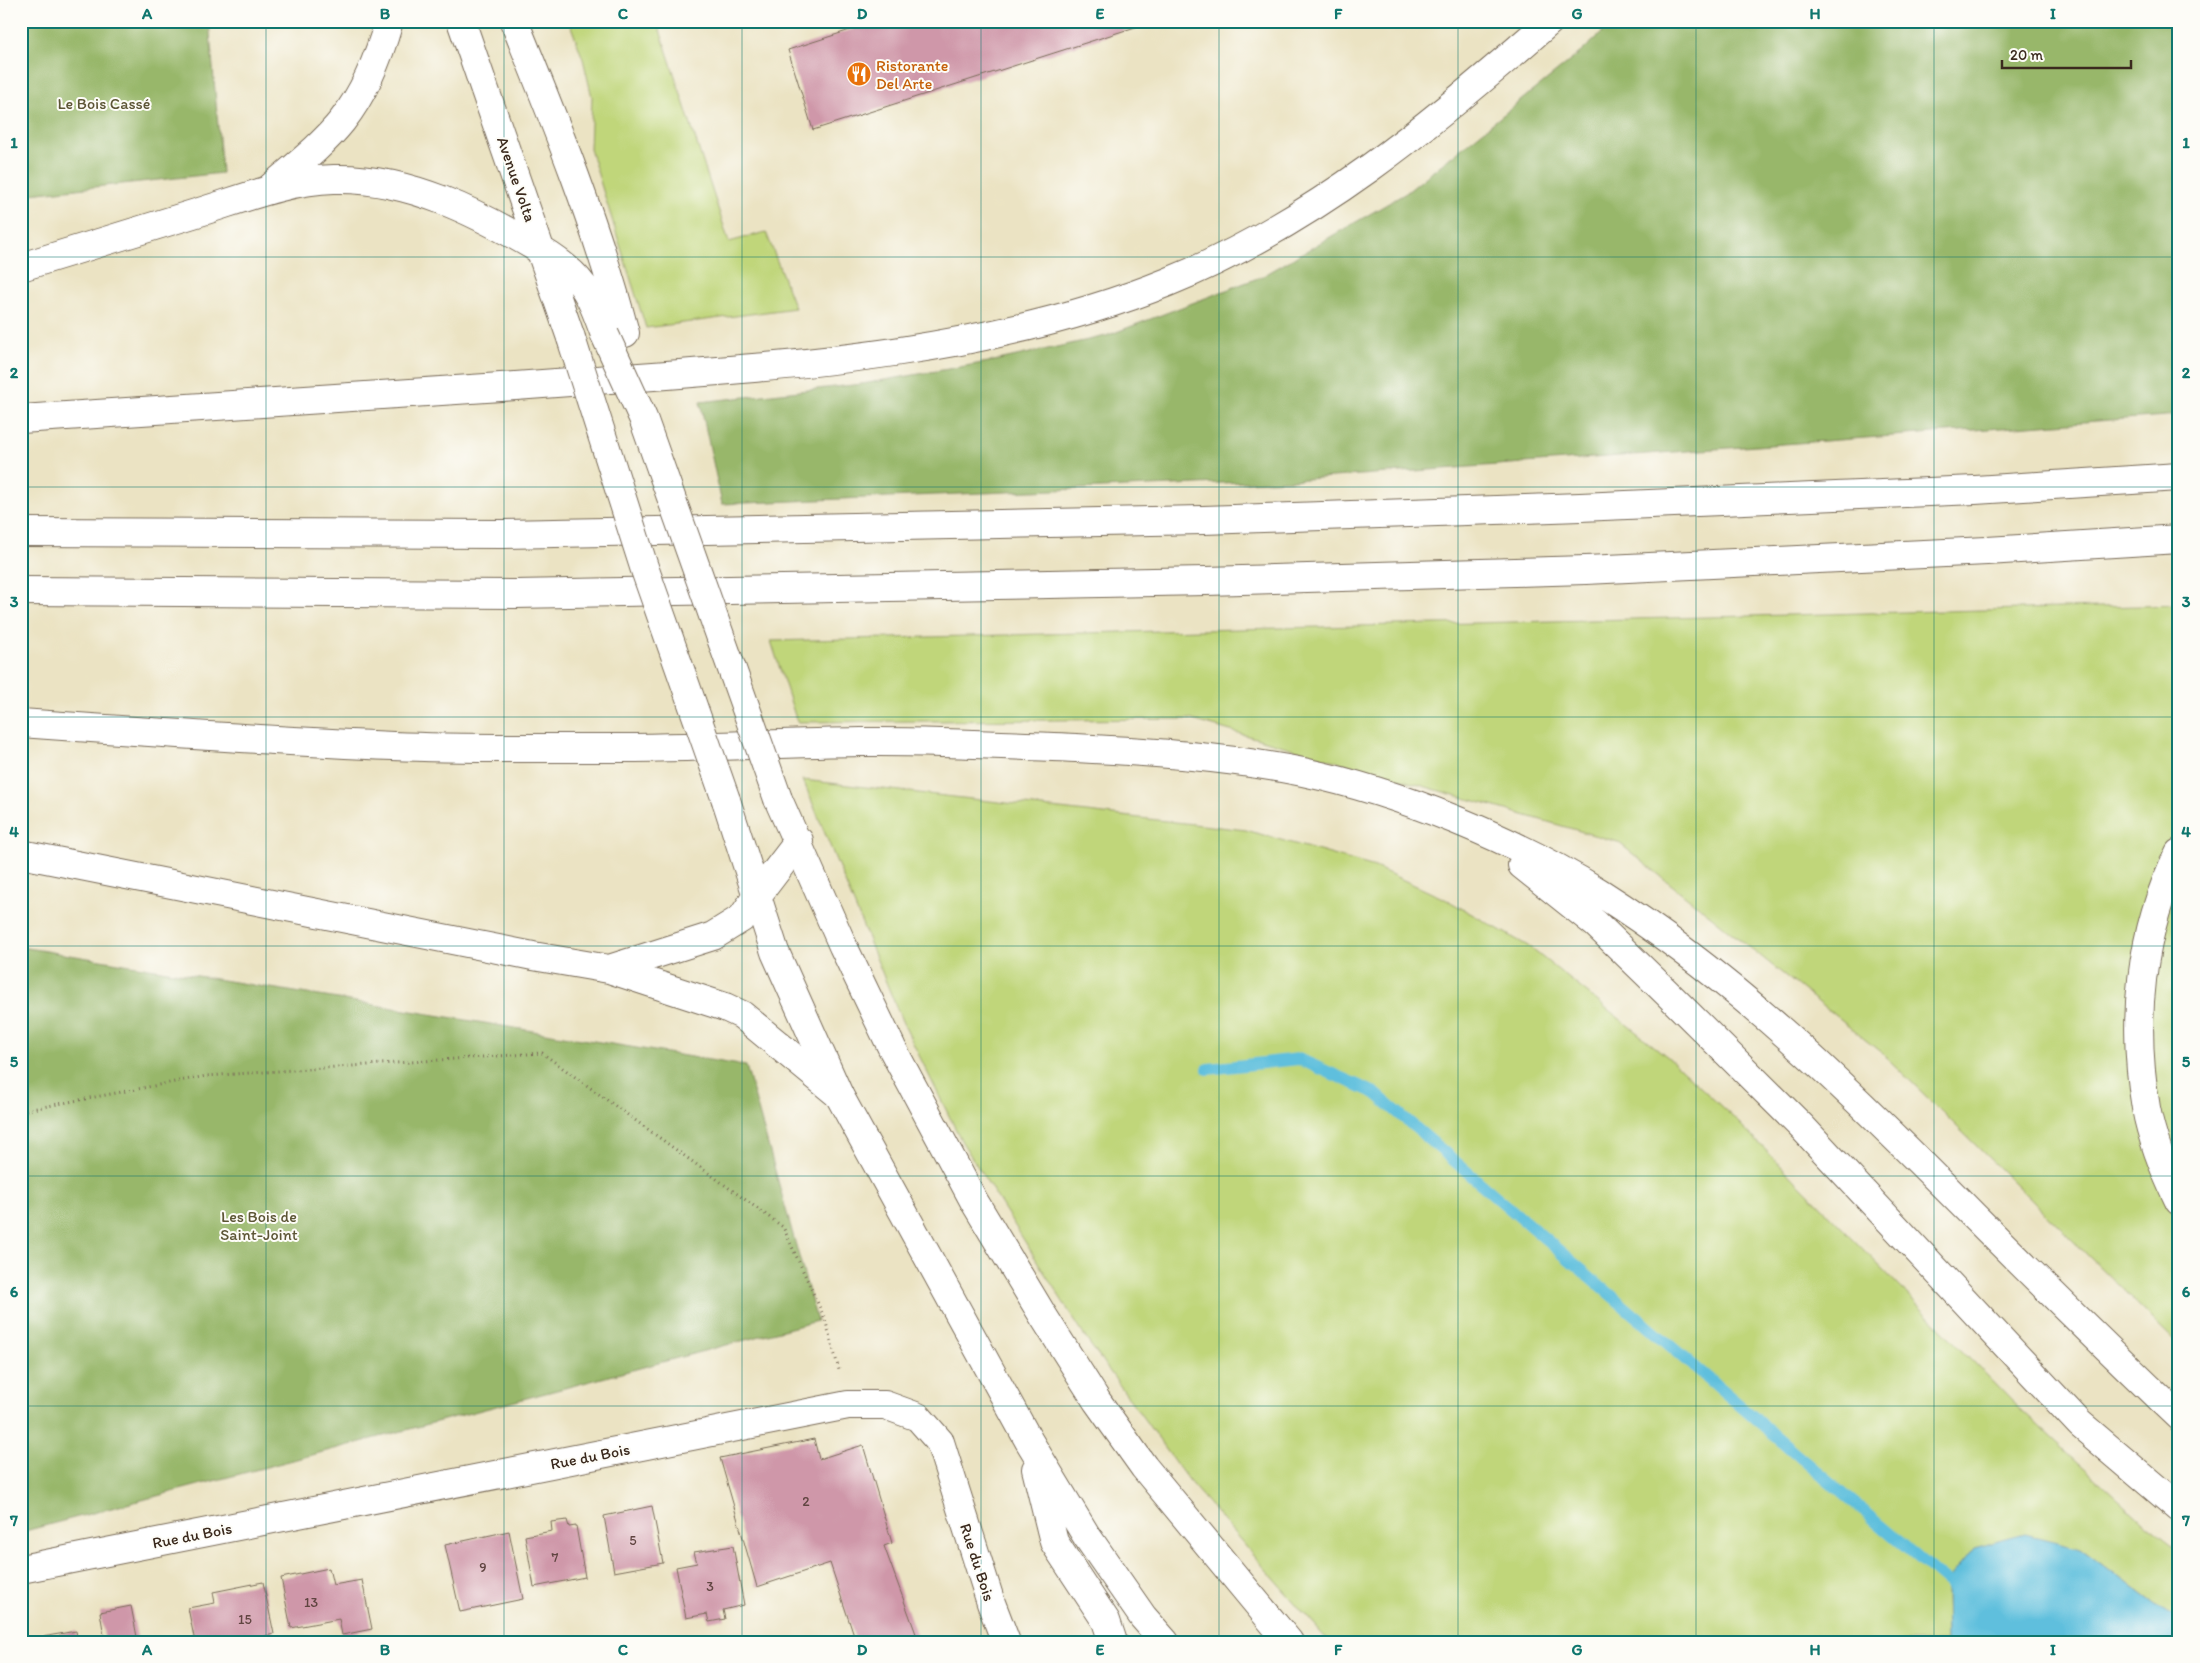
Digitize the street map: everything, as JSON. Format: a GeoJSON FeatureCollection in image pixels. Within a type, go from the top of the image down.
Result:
{"type":"FeatureCollection","features":[{"type":"Feature","properties":{"kind":"main road"},"geometry":{"type":"LineString","coordinates":[[267,191],[341,122],[368,80],[381,50],[389,21]]}},
{"type":"Feature","properties":{"kind":"main road","name":"Avenue Volta"},"geometry":{"type":"LineString","coordinates":[[461,21],[542,251],[644,567],[726,800],[776,952],[839,1095],[1029,1441]]}},
{"type":"Feature","properties":{"kind":"main road"},"geometry":{"type":"LineString","coordinates":[[514,21],[556,123],[608,270],[615,334],[720,640],[778,798],[799,841],[836,930],[892,1048],[974,1201],[1097,1401],[1144,1467],[1289,1642]]}},
{"type":"Feature","properties":{"kind":"main road"},"geometry":{"type":"LineString","coordinates":[[21,419],[714,372],[902,351],[1088,311],[1170,282],[1259,239],[1411,139],[1549,22]]}},
{"type":"Feature","properties":{"kind":"main road"},"geometry":{"type":"LineString","coordinates":[[21,268],[267,191],[334,179],[367,181],[402,187],[493,222],[542,251],[567,267],[587,289],[615,334]]}},
{"type":"Feature","properties":{"kind":"main road"},"geometry":{"type":"LineString","coordinates":[[21,532],[504,534],[1203,520],[1975,490],[2179,477]]}},
{"type":"Feature","properties":{"kind":"main road"},"geometry":{"type":"LineString","coordinates":[[21,591],[515,594],[1196,581],[1586,570],[1987,551],[2179,539]]}},
{"type":"Feature","properties":{"kind":"main road"},"geometry":{"type":"LineString","coordinates":[[21,723],[396,747],[614,748],[866,742],[1027,746],[1158,752],[1235,761],[1307,773],[1385,795],[1454,820],[1539,859],[1600,893],[1732,987],[1804,1049],[1874,1115],[2067,1310],[2179,1417]]}},
{"type":"Feature","properties":{"kind":"main road"},"geometry":{"type":"LineString","coordinates":[[1454,820],[1540,879],[1603,931],[1802,1128],[2080,1424],[2179,1508]]}},
{"type":"Feature","properties":{"kind":"main road"},"geometry":{"type":"LineString","coordinates":[[609,969],[713,936],[742,918],[799,841]]}},
{"type":"Feature","properties":{"kind":"main road"},"geometry":{"type":"LineString","coordinates":[[2179,853],[2167,876],[2149,933],[2141,982],[2139,1050],[2146,1110],[2164,1168],[2179,1201]]}},
{"type":"Feature","properties":{"kind":"main road"},"geometry":{"type":"LineString","coordinates":[[21,854],[532,956],[609,969],[725,1007],[742,1015],[839,1095]]}},
{"type":"Feature","properties":{"kind":"main road","name":"Rue du Bois"},"geometry":{"type":"LineString","coordinates":[[21,1569],[848,1405],[886,1405],[918,1417],[940,1442],[991,1604],[1006,1642]]}},
{"type":"Feature","properties":{"kind":"main road"},"geometry":{"type":"LineString","coordinates":[[1029,1441],[1054,1542],[1106,1621],[1113,1642]]}},
{"type":"Feature","properties":{"kind":"main road"},"geometry":{"type":"LineString","coordinates":[[1029,1441],[1086,1535],[1144,1617],[1165,1642]]}},
{"type":"Feature","properties":{"kind":"path"},"geometry":{"type":"LineString","coordinates":[[21,1110],[206,1076],[542,1053],[783,1227],[825,1319],[848,1405]]}},
{"type":"Feature","properties":{"kind":"green space","name":"Le Bois Cassé"},"geometry":{"type":"Polygon","coordinates":[[[21,21],[209,21],[222,173],[21,195],[21,21]]]}},
{"type":"Feature","properties":{"kind":"green space"},"geometry":{"type":"Polygon","coordinates":[[[569,21],[657,21],[729,242],[766,232],[795,308],[646,328],[590,149],[592,97],[583,59],[569,21]]]}},
{"type":"Feature","properties":{"kind":"green space"},"geometry":{"type":"Polygon","coordinates":[[[1615,21],[2179,21],[2179,415],[1292,480],[722,504],[700,402],[862,384],[994,361],[1106,336],[1263,276],[1406,193],[1581,52],[1615,21]]]}},
{"type":"Feature","properties":{"kind":"green space"},"geometry":{"type":"Polygon","coordinates":[[[2179,605],[2179,1345],[1883,1054],[1618,842],[1189,719],[797,722],[771,641],[2179,605]]]}},
{"type":"Feature","properties":{"kind":"green space"},"geometry":{"type":"Polygon","coordinates":[[[803,780],[1246,830],[1375,867],[1447,900],[1528,946],[1669,1058],[1738,1122],[2014,1403],[2143,1522],[2179,1550],[2179,1622],[2081,1548],[1946,1582],[1947,1642],[1329,1642],[1188,1480],[1087,1340],[962,1142],[902,1021],[803,780]]]}},
{"type":"Feature","properties":{"kind":"green space","name":"Les Bois de Saint-Joint"},"geometry":{"type":"Polygon","coordinates":[[[21,947],[746,1066],[817,1321],[25,1531],[21,1519],[21,947]]]}},
{"type":"Feature","properties":{"kind":"water"},"geometry":{"type":"Polygon","coordinates":[[[2025,1534],[2081,1548],[2179,1622],[2179,1642],[1947,1642],[1946,1582],[1973,1548],[2025,1534]]]}},
{"type":"Feature","properties":{"kind":"building"},"geometry":{"type":"Polygon","coordinates":[[[878,21],[1151,22],[813,130],[788,50],[878,21]]]}},
{"type":"Feature","properties":{"kind":"building"},"geometry":{"type":"Polygon","coordinates":[[[814,1439],[819,1459],[863,1445],[892,1543],[884,1546],[919,1642],[856,1642],[830,1563],[757,1587],[720,1458],[814,1439]]]}},
{"type":"Feature","properties":{"kind":"building"},"geometry":{"type":"Polygon","coordinates":[[[652,1506],[663,1563],[614,1572],[604,1516],[652,1506]]]}},
{"type":"Feature","properties":{"kind":"building"},"geometry":{"type":"Polygon","coordinates":[[[567,1520],[569,1527],[576,1526],[585,1577],[534,1587],[525,1536],[552,1531],[551,1522],[567,1520]]]}},
{"type":"Feature","properties":{"kind":"building"},"geometry":{"type":"Polygon","coordinates":[[[509,1531],[523,1599],[460,1612],[445,1545],[509,1531]]]}},
{"type":"Feature","properties":{"kind":"building"},"geometry":{"type":"Polygon","coordinates":[[[733,1546],[744,1605],[723,1610],[725,1619],[709,1622],[707,1614],[686,1618],[676,1567],[697,1563],[694,1552],[733,1546]]]}},
{"type":"Feature","properties":{"kind":"building"},"geometry":{"type":"Polygon","coordinates":[[[329,1568],[333,1585],[362,1580],[372,1629],[342,1635],[339,1619],[291,1628],[281,1578],[329,1568]]]}},
{"type":"Feature","properties":{"kind":"building"},"geometry":{"type":"Polygon","coordinates":[[[263,1582],[274,1634],[241,1642],[195,1642],[188,1608],[215,1603],[213,1592],[263,1582]]]}},
{"type":"Feature","properties":{"kind":"building"},"geometry":{"type":"Polygon","coordinates":[[[131,1606],[138,1642],[105,1642],[100,1612],[131,1606]]]}},
{"type":"Feature","properties":{"kind":"building"},"geometry":{"type":"Polygon","coordinates":[[[76,1631],[78,1642],[21,1642],[21,1637],[25,1637],[25,1640],[76,1631]]]}},
{"type":"Feature","properties":{"kind":"waterway"},"geometry":{"type":"LineString","coordinates":[[1208,1069],[1299,1059],[1375,1093],[1959,1593]]}},
{"type":"Feature","properties":{"kind":"place","name":"Ristorante Del Arte"},"geometry":{"type":"Point","coordinates":[859,74]}}]}
